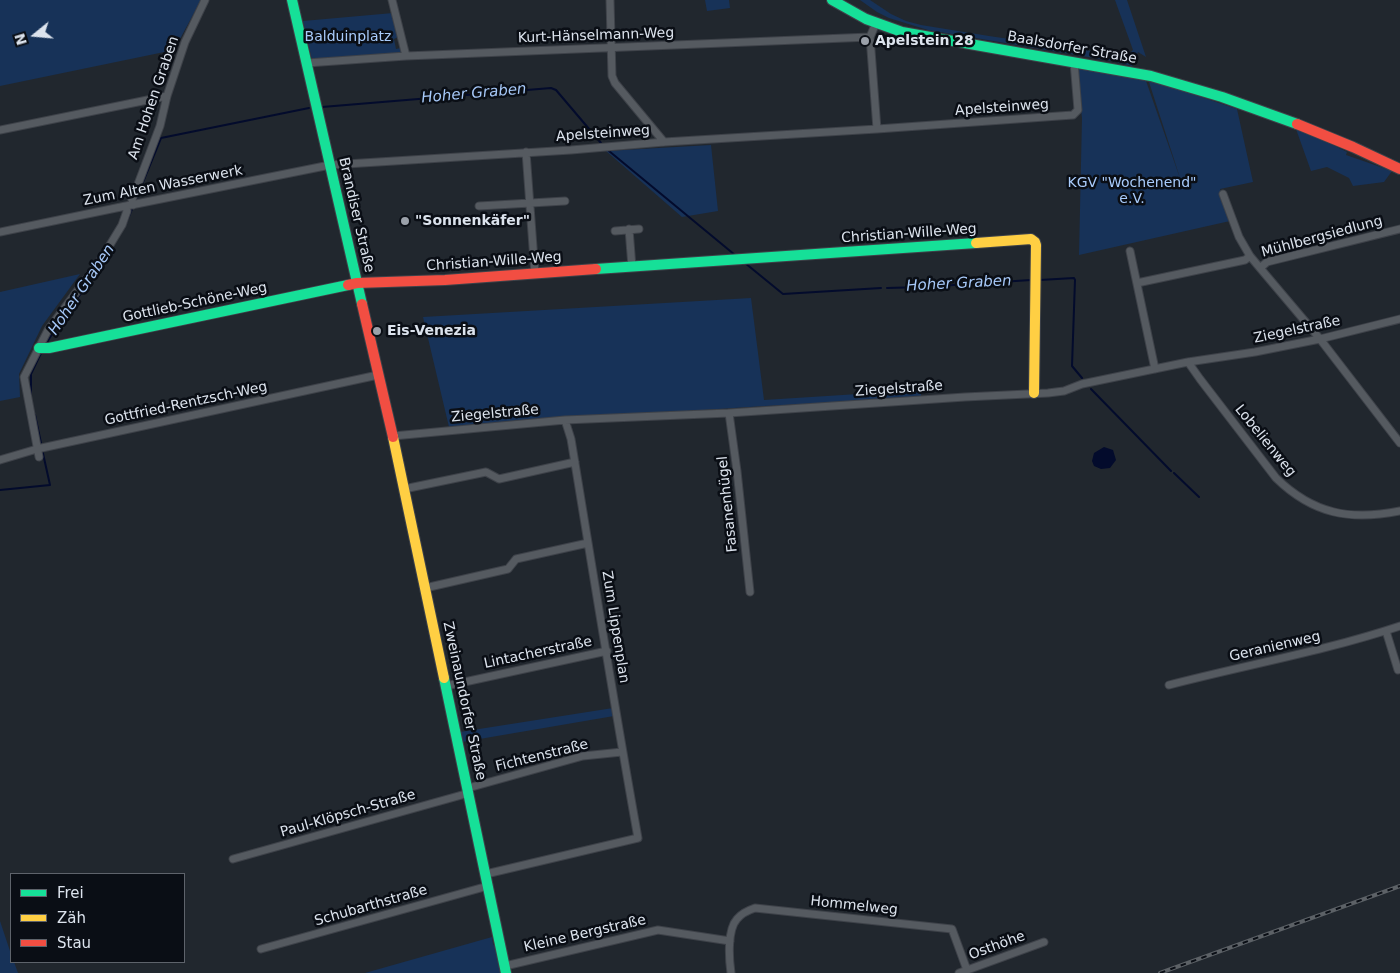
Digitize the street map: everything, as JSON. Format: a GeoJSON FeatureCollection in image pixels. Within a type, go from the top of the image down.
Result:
{"type":"FeatureCollection","features":[{"type":"Feature","properties":{"kind":"street","name":"Am Hohen Graben"},"geometry":{"type":"LineString","coordinates":[[39,458],[24,377],[48,330],[92,272],[122,225],[160,126],[167,96],[185,42],[205,0]]}},
{"type":"Feature","properties":{"kind":"street","name":"Brandiser Straße"},"geometry":{"type":"LineString","coordinates":[[292,0],[393,436]]}},
{"type":"Feature","properties":{"kind":"street"},"geometry":{"type":"LineString","coordinates":[[392,0],[406,56]]}},
{"type":"Feature","properties":{"kind":"street"},"geometry":{"type":"LineString","coordinates":[[610,0],[612,76],[615,83],[664,142]]}},
{"type":"Feature","properties":{"kind":"street","name":"Baalsdorfer Straße"},"geometry":{"type":"LineString","coordinates":[[832,0],[876,23],[902,32],[1151,76],[1222,97],[1353,146],[1400,169]]}},
{"type":"Feature","properties":{"kind":"street"},"geometry":{"type":"LineString","coordinates":[[876,23],[870,37],[878,129]]}},
{"type":"Feature","properties":{"kind":"street","name":"Kurt-Hänselmann-Weg"},"geometry":{"type":"LineString","coordinates":[[308,63],[406,56],[870,37]]}},
{"type":"Feature","properties":{"kind":"street","name":"Apelsteinweg"},"geometry":{"type":"LineString","coordinates":[[330,165],[1074,115],[1078,110],[1074,62]]}},
{"type":"Feature","properties":{"kind":"street"},"geometry":{"type":"LineString","coordinates":[[0,130],[167,96]]}},
{"type":"Feature","properties":{"kind":"street"},"geometry":{"type":"LineString","coordinates":[[526,152],[535,274]]}},
{"type":"Feature","properties":{"kind":"street","name":"Zum Alten Wasserwerk"},"geometry":{"type":"LineString","coordinates":[[0,232],[330,165]]}},
{"type":"Feature","properties":{"kind":"street"},"geometry":{"type":"LineString","coordinates":[[1222,194],[1239,237],[1250,256]]}},
{"type":"Feature","properties":{"kind":"street"},"geometry":{"type":"LineString","coordinates":[[479,206],[565,201]]}},
{"type":"Feature","properties":{"kind":"street"},"geometry":{"type":"LineString","coordinates":[[615,231],[639,229]]}},
{"type":"Feature","properties":{"kind":"street","name":"Mühlbergsiedlung"},"geometry":{"type":"LineString","coordinates":[[1138,283],[1245,260],[1250,256],[1260,268],[1268,262],[1400,229]]}},
{"type":"Feature","properties":{"kind":"street"},"geometry":{"type":"LineString","coordinates":[[630,230],[632,267]]}},
{"type":"Feature","properties":{"kind":"street","name":"Christian-Wille-Weg"},"geometry":{"type":"LineString","coordinates":[[357,283],[445,280],[1031,239],[1036,245],[1034,393]]}},
{"type":"Feature","properties":{"kind":"street"},"geometry":{"type":"LineString","coordinates":[[1130,251],[1155,369]]}},
{"type":"Feature","properties":{"kind":"street"},"geometry":{"type":"LineString","coordinates":[[1260,268],[1320,339],[1400,443]]}},
{"type":"Feature","properties":{"kind":"street","name":"Gottlieb-Schöne-Weg"},"geometry":{"type":"LineString","coordinates":[[39,348],[49,348],[357,283]]}},
{"type":"Feature","properties":{"kind":"street","name":"Ziegelstraße"},"geometry":{"type":"LineString","coordinates":[[393,436],[564,420],[729,413],[1064,391],[1082,384],[1188,362],[1255,352],[1320,339],[1400,319]]}},
{"type":"Feature","properties":{"kind":"street","name":"Lobelienweg"},"geometry":{"type":"LineString","coordinates":[[1188,362],[1276,478],[1302,500],[1326,510],[1352,515],[1370,516],[1400,511]]}},
{"type":"Feature","properties":{"kind":"street","name":"Gottfried-Rentzsch-Weg"},"geometry":{"type":"LineString","coordinates":[[0,460],[37,448],[378,375]]}},
{"type":"Feature","properties":{"kind":"street","name":"Fasanenhügel"},"geometry":{"type":"LineString","coordinates":[[729,413],[750,592]]}},
{"type":"Feature","properties":{"kind":"street","name":"Zum Lippenplan"},"geometry":{"type":"LineString","coordinates":[[486,874],[638,838],[622,752],[575,462],[564,420]]}},
{"type":"Feature","properties":{"kind":"street","name":"Zweinaundorfer Straße"},"geometry":{"type":"LineString","coordinates":[[393,436],[506,969]]}},
{"type":"Feature","properties":{"kind":"street"},"geometry":{"type":"LineString","coordinates":[[404,489],[486,472],[499,479],[575,462]]}},
{"type":"Feature","properties":{"kind":"street"},"geometry":{"type":"LineString","coordinates":[[425,588],[508,570],[516,559],[588,543]]}},
{"type":"Feature","properties":{"kind":"street","name":"Geranienweg"},"geometry":{"type":"LineString","coordinates":[[1169,685],[1310,652],[1400,626]]}},
{"type":"Feature","properties":{"kind":"street"},"geometry":{"type":"LineString","coordinates":[[1386,631],[1398,670]]}},
{"type":"Feature","properties":{"kind":"street","name":"Lintacherstraße"},"geometry":{"type":"LineString","coordinates":[[446,686],[607,651]]}},
{"type":"Feature","properties":{"kind":"street","name":"Fichtenstraße"},"geometry":{"type":"LineString","coordinates":[[468,790],[583,756],[622,752]]}},
{"type":"Feature","properties":{"kind":"street","name":"Paul-Klöpsch-Straße"},"geometry":{"type":"LineString","coordinates":[[233,859],[468,790]]}},
{"type":"Feature","properties":{"kind":"street","name":"Schubarthstraße"},"geometry":{"type":"LineString","coordinates":[[261,949],[488,886]]}},
{"type":"Feature","properties":{"kind":"street","name":"Hommelweg"},"geometry":{"type":"LineString","coordinates":[[730,941],[737,919],[755,908],[952,929],[967,970]]}},
{"type":"Feature","properties":{"kind":"street","name":"Kleine Bergstraße"},"geometry":{"type":"LineString","coordinates":[[506,969],[658,930],[730,941]]}},
{"type":"Feature","properties":{"kind":"street"},"geometry":{"type":"LineString","coordinates":[[730,941],[731,973]]}},
{"type":"Feature","properties":{"kind":"street","name":"Osthöhe"},"geometry":{"type":"LineString","coordinates":[[959,973],[1044,942]]}},
{"type":"Feature","properties":{"kind":"green space"},"geometry":{"type":"Polygon","coordinates":[[[0,0],[201,0],[174,50],[0,86],[0,0]]]}},
{"type":"Feature","properties":{"kind":"green space"},"geometry":{"type":"Polygon","coordinates":[[[705,0],[729,0],[730,8],[707,11],[705,0]]]}},
{"type":"Feature","properties":{"kind":"green space"},"geometry":{"type":"Polygon","coordinates":[[[860,0],[870,0],[891,14],[921,25],[1125,56],[1133,50],[1115,0],[1127,0],[1146,57],[1138,52],[1132,66],[928,30],[889,18],[860,0]]]}},
{"type":"Feature","properties":{"kind":"green space","name":"Balduinplatz"},"geometry":{"type":"Polygon","coordinates":[[[393,13],[398,37],[394,39],[396,49],[401,48],[401,53],[312,60],[303,21],[393,13]]]}},
{"type":"Feature","properties":{"kind":"green space","name":"KGV \"Wochenend\" e.V."},"geometry":{"type":"Polygon","coordinates":[[[1079,66],[1145,78],[1182,184],[1148,79],[1237,109],[1253,182],[1220,189],[1230,221],[1079,255],[1082,118],[1076,70],[1079,66]]]}},
{"type":"Feature","properties":{"kind":"green space"},"geometry":{"type":"Polygon","coordinates":[[[1296,129],[1311,134],[1347,152],[1346,155],[1392,171],[1384,182],[1353,186],[1349,178],[1327,167],[1311,171],[1296,129]]]}},
{"type":"Feature","properties":{"kind":"green space"},"geometry":{"type":"Polygon","coordinates":[[[711,145],[718,211],[682,217],[606,151],[711,145]]]}},
{"type":"Feature","properties":{"kind":"green space"},"geometry":{"type":"Polygon","coordinates":[[[80,274],[42,326],[19,374],[20,397],[0,401],[0,292],[80,274]]]}},
{"type":"Feature","properties":{"kind":"green space"},"geometry":{"type":"Polygon","coordinates":[[[751,298],[764,400],[921,390],[921,398],[765,406],[449,427],[423,317],[751,298]]]}},
{"type":"Feature","properties":{"kind":"green space"},"geometry":{"type":"Polygon","coordinates":[[[613,708],[614,716],[462,742],[460,732],[613,708]]]}},
{"type":"Feature","properties":{"kind":"green space"},"geometry":{"type":"Polygon","coordinates":[[[0,921],[10,951],[10,963],[14,963],[18,973],[0,973],[0,921]]]}},
{"type":"Feature","properties":{"kind":"green space"},"geometry":{"type":"Polygon","coordinates":[[[492,937],[493,944],[498,950],[503,973],[365,973],[492,937]]]}},
{"type":"Feature","properties":{"kind":"shaded area"},"geometry":{"type":"Polygon","coordinates":[[[1104,447],[1113,450],[1116,460],[1110,468],[1101,469],[1094,466],[1092,461],[1094,453],[1104,447]]]}},
{"type":"Feature","properties":{"kind":"waterway","name":"Hoher Graben"},"geometry":{"type":"LineString","coordinates":[[322,107],[551,88],[556,90],[601,143]]}},
{"type":"Feature","properties":{"kind":"waterway","name":"Hoher Graben"},"geometry":{"type":"LineString","coordinates":[[136,199],[161,138],[309,108]]}},
{"type":"Feature","properties":{"kind":"waterway","name":"Hoher Graben"},"geometry":{"type":"LineString","coordinates":[[609,151],[735,255]]}},
{"type":"Feature","properties":{"kind":"waterway","name":"Hoher Graben"},"geometry":{"type":"LineString","coordinates":[[126,223],[132,209]]}},
{"type":"Feature","properties":{"kind":"waterway","name":"Hoher Graben"},"geometry":{"type":"LineString","coordinates":[[46,344],[113,247]]}},
{"type":"Feature","properties":{"kind":"waterway","name":"Hoher Graben"},"geometry":{"type":"LineString","coordinates":[[745,263],[783,294],[881,288]]}},
{"type":"Feature","properties":{"kind":"waterway","name":"Hoher Graben"},"geometry":{"type":"LineString","coordinates":[[1040,280],[1074,278],[1075,280],[1072,366],[1082,378]]}},
{"type":"Feature","properties":{"kind":"waterway","name":"Hoher Graben"},"geometry":{"type":"LineString","coordinates":[[887,288],[1031,280]]}},
{"type":"Feature","properties":{"kind":"waterway","name":"Hoher Graben"},"geometry":{"type":"LineString","coordinates":[[31,396],[31,374],[41,353]]}},
{"type":"Feature","properties":{"kind":"waterway","name":"Hoher Graben"},"geometry":{"type":"LineString","coordinates":[[1091,389],[1171,471]]}},
{"type":"Feature","properties":{"kind":"waterway","name":"Hoher Graben"},"geometry":{"type":"LineString","coordinates":[[35,415],[41,443]]}},
{"type":"Feature","properties":{"kind":"waterway","name":"Hoher Graben"},"geometry":{"type":"LineString","coordinates":[[0,490],[50,485],[42,449]]}},
{"type":"Feature","properties":{"kind":"waterway","name":"Hoher Graben"},"geometry":{"type":"LineString","coordinates":[[1174,473],[1199,497]]}},
{"type":"Feature","properties":{"kind":"railway"},"geometry":{"type":"LineString","coordinates":[[1160,973],[1400,886]]}},
{"type":"Feature","properties":{"kind":"traffic: fast"},"geometry":{"type":"LineString","coordinates":[[292,0],[362,304]]}},
{"type":"Feature","properties":{"kind":"traffic: fast"},"geometry":{"type":"LineString","coordinates":[[832,0],[866,19],[902,32],[1151,76],[1222,97],[1297,124]]}},
{"type":"Feature","properties":{"kind":"traffic: fast"},"geometry":{"type":"LineString","coordinates":[[596,269],[976,243]]}},
{"type":"Feature","properties":{"kind":"traffic: fast"},"geometry":{"type":"LineString","coordinates":[[39,348],[49,348],[348,285]]}},
{"type":"Feature","properties":{"kind":"traffic: fast"},"geometry":{"type":"LineString","coordinates":[[444,678],[506,973]]}},
{"type":"Feature","properties":{"kind":"traffic: slow"},"geometry":{"type":"LineString","coordinates":[[976,243],[1031,239],[1035,242],[1034,393]]}},
{"type":"Feature","properties":{"kind":"traffic: slow"},"geometry":{"type":"LineString","coordinates":[[393,437],[444,678]]}},
{"type":"Feature","properties":{"kind":"traffic: jam"},"geometry":{"type":"LineString","coordinates":[[1297,124],[1400,169]]}},
{"type":"Feature","properties":{"kind":"traffic: jam"},"geometry":{"type":"LineString","coordinates":[[348,285],[596,269]]}},
{"type":"Feature","properties":{"kind":"traffic: jam"},"geometry":{"type":"LineString","coordinates":[[362,304],[393,437]]}},
{"type":"Feature","properties":{"kind":"place","name":"Apelstein 28"},"geometry":{"type":"Point","coordinates":[865,41]}},
{"type":"Feature","properties":{"kind":"place","name":"\"Sonnenkäfer\""},"geometry":{"type":"Point","coordinates":[405,221]}},
{"type":"Feature","properties":{"kind":"place","name":"Eis-Venezia"},"geometry":{"type":"Point","coordinates":[377,331]}}]}
